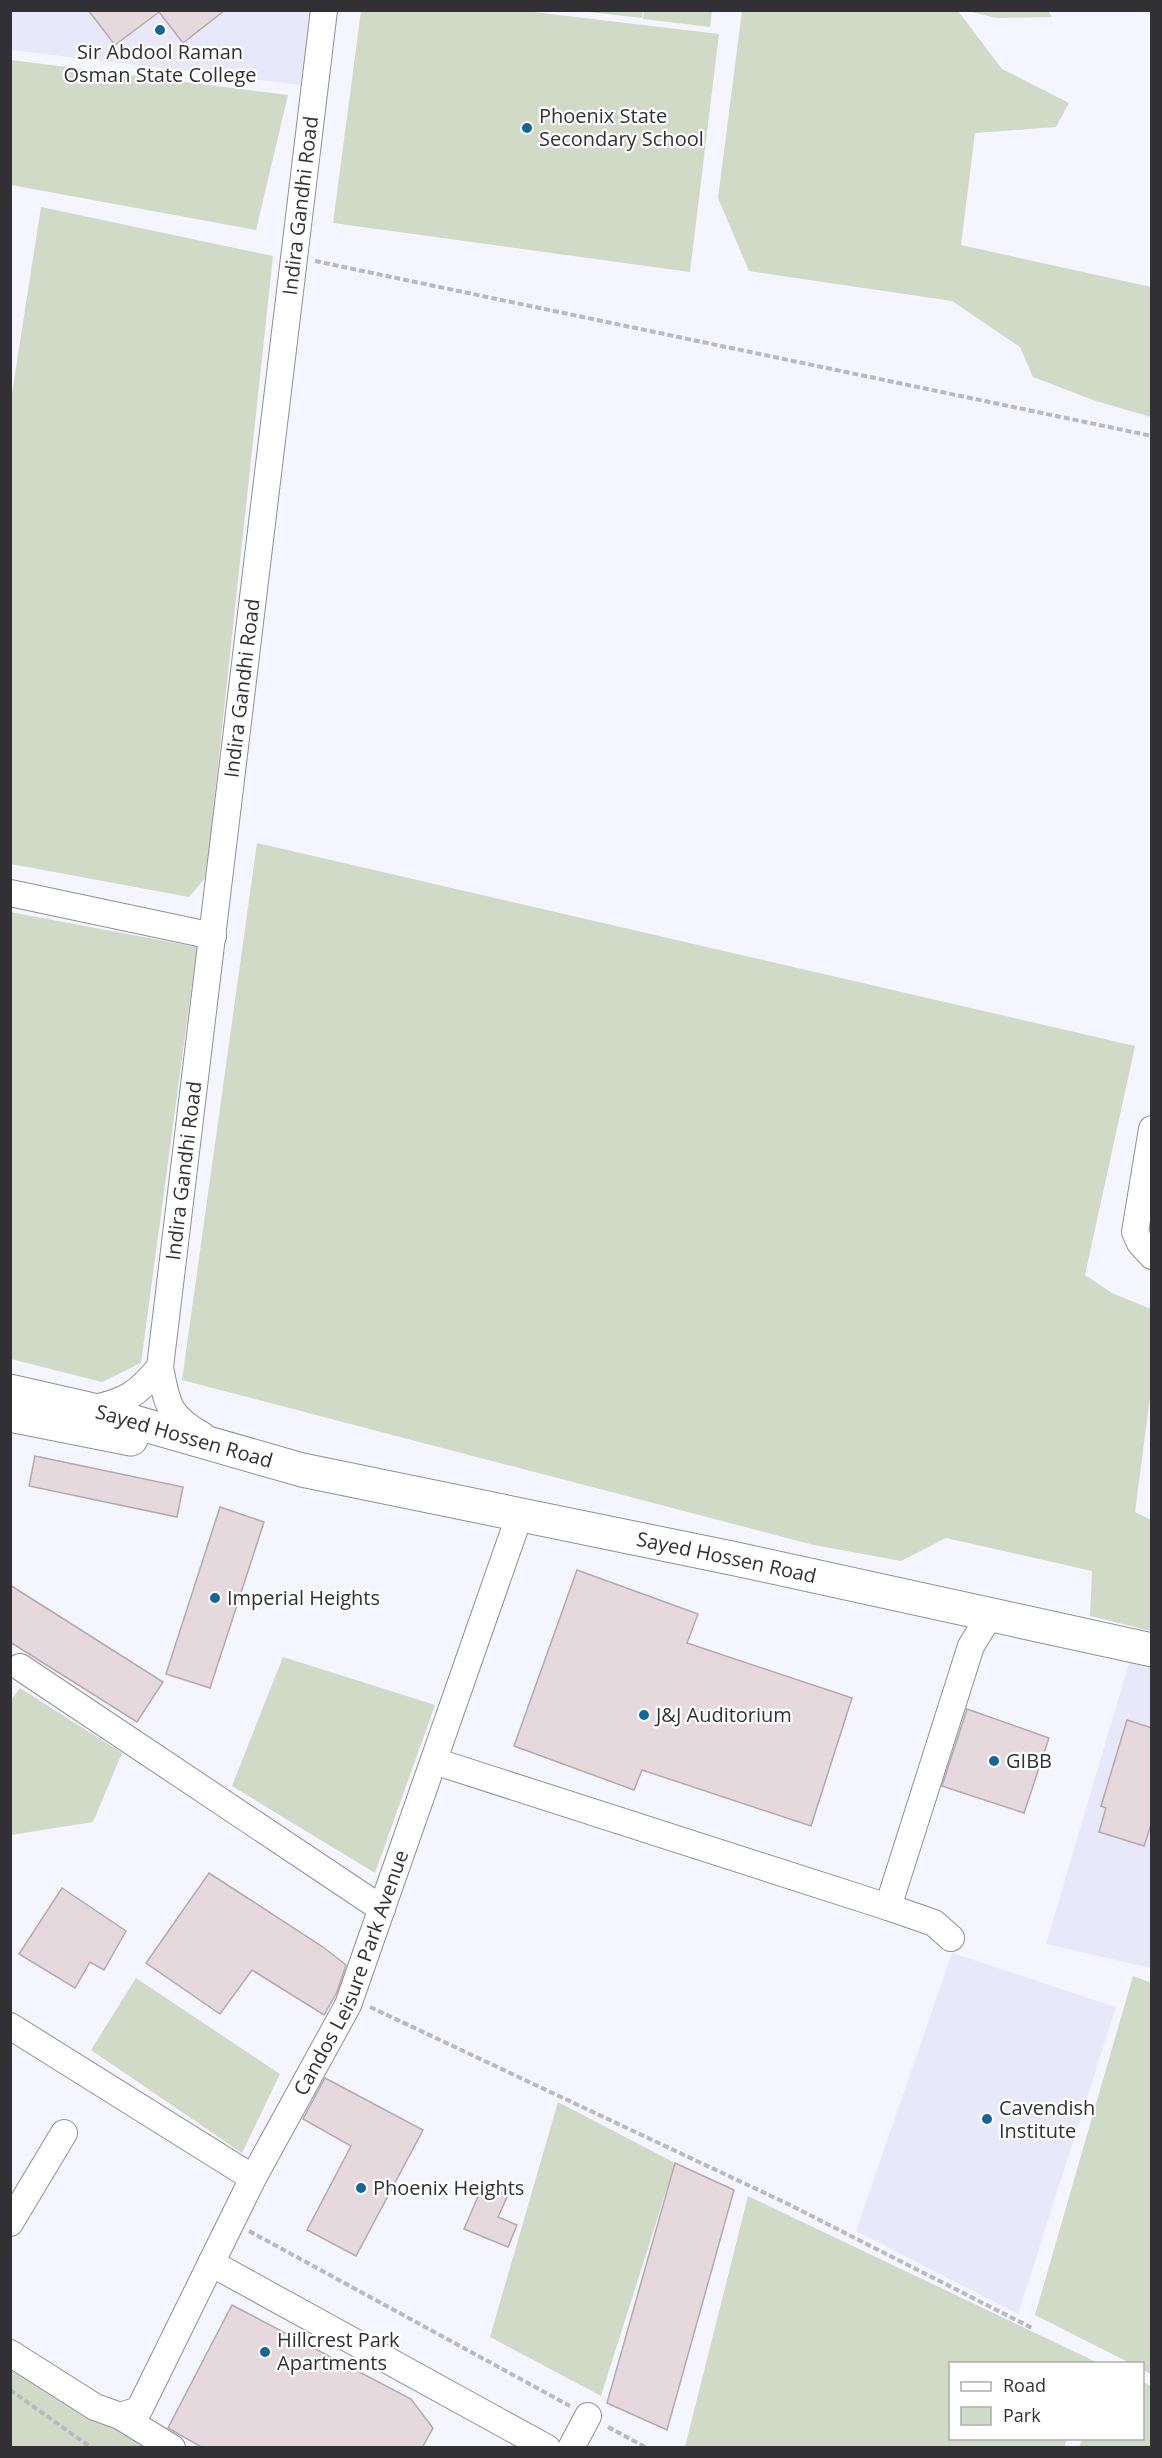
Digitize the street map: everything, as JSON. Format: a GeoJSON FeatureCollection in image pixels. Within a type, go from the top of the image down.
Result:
{"type":"FeatureCollection","features":[{"type":"Feature","properties":{"kind":"main road","name":"Sayed Hossen Road"},"geometry":{"type":"LineString","coordinates":[[10,1391],[89,1409],[287,1466]]}},
{"type":"Feature","properties":{"kind":"main road","name":"Sayed Hossen Road"},"geometry":{"type":"LineString","coordinates":[[10,1415],[83,1431],[287,1466],[1152,1650]]}},
{"type":"Feature","properties":{"kind":"street","name":"Indira Gandhi Road"},"geometry":{"type":"LineString","coordinates":[[226,1449],[174,1416],[166,1396],[160,1367],[324,10]]}},
{"type":"Feature","properties":{"kind":"street"},"geometry":{"type":"LineString","coordinates":[[10,893],[213,936]]}},
{"type":"Feature","properties":{"kind":"street"},"geometry":{"type":"LineString","coordinates":[[1152,1129],[1135,1232],[1140,1243],[1152,1256]]}},
{"type":"Feature","properties":{"kind":"street"},"geometry":{"type":"LineString","coordinates":[[89,1409],[112,1405],[132,1396],[147,1384],[160,1367]]}},
{"type":"Feature","properties":{"kind":"street","name":"Candos Leisure Park Avenue"},"geometry":{"type":"LineString","coordinates":[[130,2413],[350,1999],[520,1514]]}},
{"type":"Feature","properties":{"kind":"street"},"geometry":{"type":"LineString","coordinates":[[888,1906],[971,1646],[990,1615]]}},
{"type":"Feature","properties":{"kind":"street"},"geometry":{"type":"LineString","coordinates":[[20,1667],[382,1909]]}},
{"type":"Feature","properties":{"kind":"street"},"geometry":{"type":"LineString","coordinates":[[434,1761],[888,1906],[934,1923],[951,1938]]}},
{"type":"Feature","properties":{"kind":"street"},"geometry":{"type":"LineString","coordinates":[[10,2026],[253,2178]]}},
{"type":"Feature","properties":{"kind":"street"},"geometry":{"type":"LineString","coordinates":[[10,2223],[64,2133]]}},
{"type":"Feature","properties":{"kind":"street"},"geometry":{"type":"LineString","coordinates":[[212,2262],[547,2448]]}},
{"type":"Feature","properties":{"kind":"street"},"geometry":{"type":"LineString","coordinates":[[10,2353],[95,2407],[130,2413],[172,2448]]}},
{"type":"Feature","properties":{"kind":"street"},"geometry":{"type":"LineString","coordinates":[[571,2448],[588,2416]]}},
{"type":"Feature","properties":{"kind":"path"},"geometry":{"type":"LineString","coordinates":[[294,257],[1152,436]]}},
{"type":"Feature","properties":{"kind":"path"},"geometry":{"type":"LineString","coordinates":[[350,1999],[786,2203],[1032,2328]]}},
{"type":"Feature","properties":{"kind":"path"},"geometry":{"type":"LineString","coordinates":[[231,2222],[647,2448]]}},
{"type":"Feature","properties":{"kind":"path"},"geometry":{"type":"LineString","coordinates":[[10,2390],[92,2448]]}},
{"type":"Feature","properties":{"kind":"shaded area","name":"Sir Abdool Raman Osman State College"},"geometry":{"type":"Polygon","coordinates":[[[11,11],[311,11],[303,85],[11,50],[11,11]]]}},
{"type":"Feature","properties":{"kind":"shaded area"},"geometry":{"type":"Polygon","coordinates":[[[1130,1660],[1151,1665],[1151,1968],[1046,1944],[1130,1660]]]}},
{"type":"Feature","properties":{"kind":"shaded area","name":"Cavendish Institute"},"geometry":{"type":"Polygon","coordinates":[[[952,1953],[1116,2007],[1018,2314],[856,2231],[952,1953]]]}},
{"type":"Feature","properties":{"kind":"green space","name":"Phoenix State Secondary School"},"geometry":{"type":"Polygon","coordinates":[[[361,11],[525,11],[719,34],[690,272],[333,223],[361,11]]]}},
{"type":"Feature","properties":{"kind":"green space"},"geometry":{"type":"Polygon","coordinates":[[[580,11],[643,11],[642,18],[580,11]]]}},
{"type":"Feature","properties":{"kind":"green space"},"geometry":{"type":"Polygon","coordinates":[[[644,11],[712,11],[710,27],[643,19],[644,11]]]}},
{"type":"Feature","properties":{"kind":"green space"},"geometry":{"type":"Polygon","coordinates":[[[742,11],[958,11],[1002,69],[1069,103],[1056,127],[975,133],[961,245],[1151,287],[1151,417],[1096,401],[1033,377],[1020,347],[952,301],[749,271],[718,198],[742,11]]]}},
{"type":"Feature","properties":{"kind":"green space"},"geometry":{"type":"Polygon","coordinates":[[[968,11],[1048,11],[1052,17],[996,18],[968,11]]]}},
{"type":"Feature","properties":{"kind":"green space"},"geometry":{"type":"Polygon","coordinates":[[[11,60],[288,95],[256,230],[11,185],[11,60]]]}},
{"type":"Feature","properties":{"kind":"green space"},"geometry":{"type":"Polygon","coordinates":[[[41,207],[273,256],[206,877],[189,897],[11,864],[11,400],[41,207]]]}},
{"type":"Feature","properties":{"kind":"green space"},"geometry":{"type":"Polygon","coordinates":[[[257,843],[1135,1046],[1085,1275],[1112,1293],[1151,1309],[1151,1390],[1135,1512],[1151,1520],[1151,1631],[1090,1616],[1092,1571],[946,1538],[901,1561],[814,1545],[182,1380],[257,843]]]}},
{"type":"Feature","properties":{"kind":"green space"},"geometry":{"type":"Polygon","coordinates":[[[10,912],[197,947],[141,1363],[102,1382],[11,1359],[10,912]]]}},
{"type":"Feature","properties":{"kind":"green space"},"geometry":{"type":"Polygon","coordinates":[[[283,1657],[435,1705],[375,1873],[232,1786],[283,1657]]]}},
{"type":"Feature","properties":{"kind":"green space"},"geometry":{"type":"Polygon","coordinates":[[[20,1688],[122,1753],[93,1822],[11,1835],[11,1700],[20,1688]]]}},
{"type":"Feature","properties":{"kind":"green space"},"geometry":{"type":"Polygon","coordinates":[[[1133,1976],[1152,1983],[1151,2374],[1144,2370],[1144,2362],[1128,2362],[1035,2315],[1133,1976]]]}},
{"type":"Feature","properties":{"kind":"green space"},"geometry":{"type":"Polygon","coordinates":[[[136,1978],[280,2074],[242,2153],[91,2050],[136,1978]]]}},
{"type":"Feature","properties":{"kind":"green space"},"geometry":{"type":"Polygon","coordinates":[[[558,2102],[675,2163],[601,2396],[490,2337],[558,2102]]]}},
{"type":"Feature","properties":{"kind":"green space"},"geometry":{"type":"Polygon","coordinates":[[[748,2196],[1094,2361],[949,2362],[949,2440],[1067,2440],[1064,2447],[685,2447],[748,2196]]]}},
{"type":"Feature","properties":{"kind":"green space"},"geometry":{"type":"Polygon","coordinates":[[[10,2355],[160,2447],[11,2447],[10,2355]]]}},
{"type":"Feature","properties":{"kind":"green space"},"geometry":{"type":"Polygon","coordinates":[[[1144,2382],[1151,2386],[1151,2447],[1079,2447],[1082,2440],[1144,2440],[1144,2382]]]}},
{"type":"Feature","properties":{"kind":"building"},"geometry":{"type":"Polygon","coordinates":[[[88,10],[225,10],[183,43],[159,12],[115,45],[88,10]]]}},
{"type":"Feature","properties":{"kind":"building"},"geometry":{"type":"Polygon","coordinates":[[[35,1456],[183,1487],[177,1517],[29,1486],[35,1456]]]}},
{"type":"Feature","properties":{"kind":"building","name":"Imperial Heights"},"geometry":{"type":"Polygon","coordinates":[[[220,1507],[264,1522],[210,1688],[166,1674],[220,1507]]]}},
{"type":"Feature","properties":{"kind":"building"},"geometry":{"type":"Polygon","coordinates":[[[577,1570],[698,1614],[687,1643],[852,1698],[811,1826],[642,1770],[634,1790],[514,1746],[577,1570]]]}},
{"type":"Feature","properties":{"kind":"building"},"geometry":{"type":"Polygon","coordinates":[[[10,1585],[163,1682],[137,1722],[10,1642],[10,1585]]]}},
{"type":"Feature","properties":{"kind":"building","name":"GIBB"},"geometry":{"type":"Polygon","coordinates":[[[967,1709],[1049,1738],[1024,1813],[942,1786],[967,1709]]]}},
{"type":"Feature","properties":{"kind":"building"},"geometry":{"type":"Polygon","coordinates":[[[1127,1720],[1152,1728],[1152,1822],[1144,1846],[1099,1832],[1106,1808],[1101,1806],[1127,1720]]]}},
{"type":"Feature","properties":{"kind":"building"},"geometry":{"type":"Polygon","coordinates":[[[209,1873],[323,1947],[346,1965],[337,1992],[324,2015],[252,1970],[220,2014],[146,1963],[209,1873]]]}},
{"type":"Feature","properties":{"kind":"building"},"geometry":{"type":"Polygon","coordinates":[[[62,1888],[126,1931],[104,1970],[90,1962],[75,1988],[19,1954],[62,1888]]]}},
{"type":"Feature","properties":{"kind":"building","name":"Phoenix Heights"},"geometry":{"type":"Polygon","coordinates":[[[325,2078],[423,2130],[356,2256],[307,2230],[351,2146],[303,2119],[325,2078]]]}},
{"type":"Feature","properties":{"kind":"building"},"geometry":{"type":"Polygon","coordinates":[[[675,2163],[734,2190],[667,2430],[607,2403],[675,2163]]]}},
{"type":"Feature","properties":{"kind":"building"},"geometry":{"type":"Polygon","coordinates":[[[483,2185],[508,2195],[498,2217],[517,2225],[508,2247],[464,2229],[483,2185]]]}},
{"type":"Feature","properties":{"kind":"building","name":"Hillcrest Park Apartments"},"geometry":{"type":"Polygon","coordinates":[[[232,2305],[411,2399],[433,2428],[422,2448],[203,2448],[168,2428],[232,2305]]]}},
{"type":"Feature","properties":{"kind":"place","name":"Sir Abdool Raman Osman State College"},"geometry":{"type":"Point","coordinates":[160,30]}},
{"type":"Feature","properties":{"kind":"place","name":"Phoenix State Secondary School"},"geometry":{"type":"Point","coordinates":[527,128]}},
{"type":"Feature","properties":{"kind":"place","name":"Imperial Heights"},"geometry":{"type":"Point","coordinates":[215,1598]}},
{"type":"Feature","properties":{"kind":"place","name":"J&J Auditorium"},"geometry":{"type":"Point","coordinates":[644,1715]}},
{"type":"Feature","properties":{"kind":"place","name":"GIBB"},"geometry":{"type":"Point","coordinates":[994,1761]}},
{"type":"Feature","properties":{"kind":"place","name":"Cavendish Institute"},"geometry":{"type":"Point","coordinates":[987,2119]}},
{"type":"Feature","properties":{"kind":"place","name":"Phoenix Heights"},"geometry":{"type":"Point","coordinates":[361,2188]}},
{"type":"Feature","properties":{"kind":"place","name":"Hillcrest Park Apartments"},"geometry":{"type":"Point","coordinates":[265,2352]}}]}
